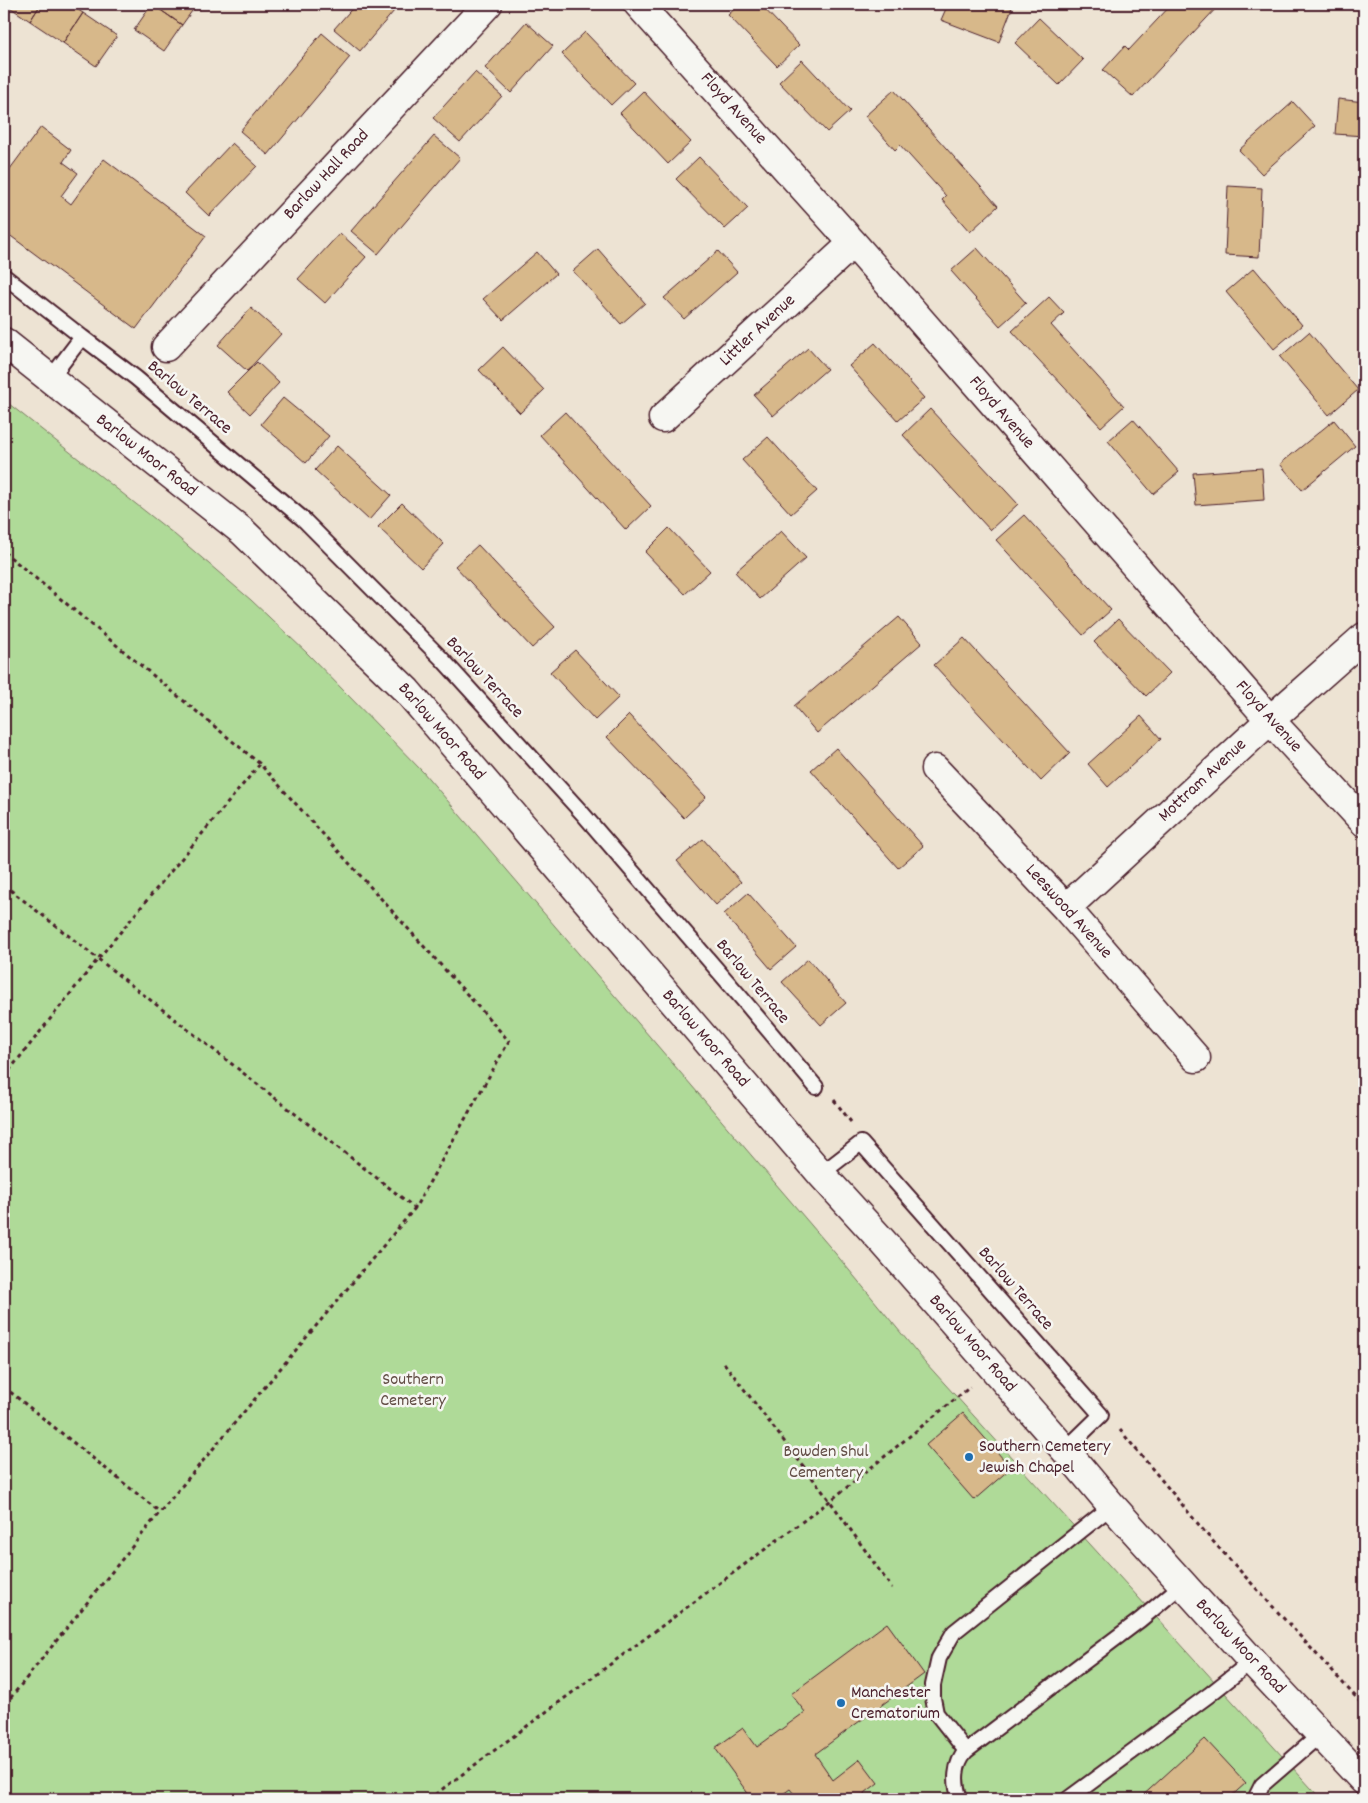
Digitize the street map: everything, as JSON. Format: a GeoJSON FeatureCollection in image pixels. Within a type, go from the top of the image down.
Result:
{"type":"FeatureCollection","features":[{"type":"Feature","properties":{"kind":"street","name":"Barlow Hall Road"},"geometry":{"type":"LineString","coordinates":[[166,347],[488,4]]}},
{"type":"Feature","properties":{"kind":"street","name":"Floyd Avenue"},"geometry":{"type":"LineString","coordinates":[[638,4],[853,244],[1270,720],[1364,822]]}},
{"type":"Feature","properties":{"kind":"street","name":"Littler Avenue"},"geometry":{"type":"LineString","coordinates":[[663,418],[853,244]]}},
{"type":"Feature","properties":{"kind":"street","name":"Barlow Moor Road"},"geometry":{"type":"LineString","coordinates":[[4,342],[242,532],[407,691],[821,1174],[1066,1450],[1112,1506],[1252,1661],[1364,1781]]}},
{"type":"Feature","properties":{"kind":"street","name":"Mottram Avenue"},"geometry":{"type":"LineString","coordinates":[[1066,908],[1364,636]]}},
{"type":"Feature","properties":{"kind":"street","name":"Leeswood Avenue"},"geometry":{"type":"LineString","coordinates":[[935,769],[1066,908],[1196,1058]]}},
{"type":"Feature","properties":{"kind":"lane","name":"Barlow Terrace"},"geometry":{"type":"LineString","coordinates":[[4,276],[136,378],[303,519],[442,659],[583,814],[816,1087]]}},
{"type":"Feature","properties":{"kind":"lane"},"geometry":{"type":"LineString","coordinates":[[50,379],[82,337]]}},
{"type":"Feature","properties":{"kind":"lane","name":"Barlow Terrace"},"geometry":{"type":"LineString","coordinates":[[861,1142],[1102,1415]]}},
{"type":"Feature","properties":{"kind":"lane"},"geometry":{"type":"LineString","coordinates":[[821,1174],[861,1142]]}},
{"type":"Feature","properties":{"kind":"lane"},"geometry":{"type":"LineString","coordinates":[[1066,1450],[1102,1415]]}},
{"type":"Feature","properties":{"kind":"lane"},"geometry":{"type":"LineString","coordinates":[[966,1751],[936,1713],[933,1698],[933,1685],[939,1658],[954,1632],[1112,1506]]}},
{"type":"Feature","properties":{"kind":"lane"},"geometry":{"type":"LineString","coordinates":[[960,1799],[957,1791],[957,1765],[966,1751],[1140,1620],[1183,1584]]}},
{"type":"Feature","properties":{"kind":"lane"},"geometry":{"type":"LineString","coordinates":[[1068,1799],[1252,1661]]}},
{"type":"Feature","properties":{"kind":"lane"},"geometry":{"type":"LineString","coordinates":[[1255,1799],[1262,1785],[1321,1734]]}},
{"type":"Feature","properties":{"kind":"path"},"geometry":{"type":"LineString","coordinates":[[4,552],[260,764],[509,1041],[415,1208],[160,1512],[4,1706]]}},
{"type":"Feature","properties":{"kind":"path"},"geometry":{"type":"LineString","coordinates":[[4,1077],[260,764]]}},
{"type":"Feature","properties":{"kind":"path"},"geometry":{"type":"LineString","coordinates":[[4,885],[415,1208]]}},
{"type":"Feature","properties":{"kind":"path"},"geometry":{"type":"LineString","coordinates":[[816,1087],[828,1093],[850,1121],[861,1142]]}},
{"type":"Feature","properties":{"kind":"path"},"geometry":{"type":"LineString","coordinates":[[724,1363],[830,1501],[892,1588]]}},
{"type":"Feature","properties":{"kind":"path"},"geometry":{"type":"LineString","coordinates":[[429,1799],[830,1501],[993,1367]]}},
{"type":"Feature","properties":{"kind":"path"},"geometry":{"type":"LineString","coordinates":[[4,1387],[160,1512]]}},
{"type":"Feature","properties":{"kind":"path"},"geometry":{"type":"LineString","coordinates":[[1102,1415],[1120,1430],[1209,1537],[1364,1706]]}},
{"type":"Feature","properties":{"kind":"green space","name":"Southern Cemetery"},"geometry":{"type":"Polygon","coordinates":[[[4,400],[174,534],[251,600],[307,653],[423,772],[835,1253],[925,1362],[1321,1799],[4,1799],[4,400]]]}},
{"type":"Feature","properties":{"kind":"building"},"geometry":{"type":"Polygon","coordinates":[[[5,4],[41,4],[30,21],[5,4]]]}},
{"type":"Feature","properties":{"kind":"building"},"geometry":{"type":"Polygon","coordinates":[[[41,4],[69,4],[83,13],[63,43],[30,21],[41,4]]]}},
{"type":"Feature","properties":{"kind":"building"},"geometry":{"type":"Polygon","coordinates":[[[152,4],[182,25],[164,51],[134,30],[152,4]]]}},
{"type":"Feature","properties":{"kind":"building"},"geometry":{"type":"Polygon","coordinates":[[[152,4],[197,4],[182,25],[152,4]]]}},
{"type":"Feature","properties":{"kind":"building"},"geometry":{"type":"Polygon","coordinates":[[[356,4],[400,4],[360,51],[334,29],[356,4]]]}},
{"type":"Feature","properties":{"kind":"building"},"geometry":{"type":"Polygon","coordinates":[[[740,4],[760,4],[799,45],[777,66],[728,15],[740,4]]]}},
{"type":"Feature","properties":{"kind":"building"},"geometry":{"type":"Polygon","coordinates":[[[948,4],[1001,4],[1012,8],[999,42],[941,20],[948,4]]]}},
{"type":"Feature","properties":{"kind":"building"},"geometry":{"type":"Polygon","coordinates":[[[1172,4],[1220,4],[1133,97],[1103,70],[1125,46],[1129,50],[1172,4]]]}},
{"type":"Feature","properties":{"kind":"building"},"geometry":{"type":"Polygon","coordinates":[[[83,13],[117,36],[96,66],[63,43],[83,13]]]}},
{"type":"Feature","properties":{"kind":"building"},"geometry":{"type":"Polygon","coordinates":[[[1039,18],[1083,60],[1059,85],[1015,43],[1039,18]]]}},
{"type":"Feature","properties":{"kind":"building"},"geometry":{"type":"Polygon","coordinates":[[[526,22],[553,46],[511,93],[485,68],[526,22]]]}},
{"type":"Feature","properties":{"kind":"building"},"geometry":{"type":"Polygon","coordinates":[[[585,32],[634,83],[611,105],[562,54],[585,32]]]}},
{"type":"Feature","properties":{"kind":"building"},"geometry":{"type":"Polygon","coordinates":[[[322,33],[350,57],[268,155],[240,131],[322,33]]]}},
{"type":"Feature","properties":{"kind":"building"},"geometry":{"type":"Polygon","coordinates":[[[802,60],[850,111],[827,132],[779,82],[802,60]]]}},
{"type":"Feature","properties":{"kind":"building"},"geometry":{"type":"Polygon","coordinates":[[[475,72],[502,96],[460,142],[433,118],[475,72]]]}},
{"type":"Feature","properties":{"kind":"building"},"geometry":{"type":"Polygon","coordinates":[[[894,90],[998,206],[970,232],[942,200],[946,196],[900,145],[895,150],[865,116],[894,90]]]}},
{"type":"Feature","properties":{"kind":"building"},"geometry":{"type":"Polygon","coordinates":[[[643,91],[691,142],[668,164],[620,113],[643,91]]]}},
{"type":"Feature","properties":{"kind":"building"},"geometry":{"type":"Polygon","coordinates":[[[1338,99],[1364,102],[1364,136],[1335,134],[1338,99]]]}},
{"type":"Feature","properties":{"kind":"building"},"geometry":{"type":"Polygon","coordinates":[[[1293,102],[1315,126],[1262,174],[1239,150],[1293,102]]]}},
{"type":"Feature","properties":{"kind":"building"},"geometry":{"type":"Polygon","coordinates":[[[41,127],[71,150],[63,162],[78,173],[61,196],[71,204],[104,159],[206,236],[136,329],[4,231],[4,177],[41,127]]]}},
{"type":"Feature","properties":{"kind":"building"},"geometry":{"type":"Polygon","coordinates":[[[434,136],[460,158],[378,254],[351,231],[434,136]]]}},
{"type":"Feature","properties":{"kind":"building"},"geometry":{"type":"Polygon","coordinates":[[[232,143],[257,166],[209,216],[185,193],[232,143]]]}},
{"type":"Feature","properties":{"kind":"building"},"geometry":{"type":"Polygon","coordinates":[[[699,157],[748,208],[725,229],[676,179],[699,157]]]}},
{"type":"Feature","properties":{"kind":"building"},"geometry":{"type":"Polygon","coordinates":[[[1228,186],[1262,188],[1259,257],[1225,255],[1228,186]]]}},
{"type":"Feature","properties":{"kind":"building"},"geometry":{"type":"Polygon","coordinates":[[[340,233],[366,257],[325,303],[298,279],[340,233]]]}},
{"type":"Feature","properties":{"kind":"building"},"geometry":{"type":"Polygon","coordinates":[[[977,248],[1026,303],[1000,326],[951,271],[977,248]]]}},
{"type":"Feature","properties":{"kind":"building"},"geometry":{"type":"Polygon","coordinates":[[[598,249],[645,303],[621,324],[573,271],[598,249]]]}},
{"type":"Feature","properties":{"kind":"building"},"geometry":{"type":"Polygon","coordinates":[[[718,251],[737,272],[684,319],[664,298],[718,251]]]}},
{"type":"Feature","properties":{"kind":"building"},"geometry":{"type":"Polygon","coordinates":[[[537,252],[556,274],[503,320],[483,299],[537,252]]]}},
{"type":"Feature","properties":{"kind":"building"},"geometry":{"type":"Polygon","coordinates":[[[1254,268],[1302,325],[1274,349],[1226,292],[1254,268]]]}},
{"type":"Feature","properties":{"kind":"building"},"geometry":{"type":"Polygon","coordinates":[[[1049,297],[1064,313],[1051,325],[1124,406],[1101,427],[1012,331],[1049,297]]]}},
{"type":"Feature","properties":{"kind":"building"},"geometry":{"type":"Polygon","coordinates":[[[251,308],[281,334],[247,371],[218,345],[251,308]]]}},
{"type":"Feature","properties":{"kind":"building"},"geometry":{"type":"Polygon","coordinates":[[[1309,332],[1358,390],[1329,415],[1280,357],[1309,332]]]}},
{"type":"Feature","properties":{"kind":"building"},"geometry":{"type":"Polygon","coordinates":[[[875,343],[924,398],[898,421],[849,366],[875,343]]]}},
{"type":"Feature","properties":{"kind":"building"},"geometry":{"type":"Polygon","coordinates":[[[503,347],[544,390],[520,413],[479,370],[503,347]]]}},
{"type":"Feature","properties":{"kind":"building"},"geometry":{"type":"Polygon","coordinates":[[[808,348],[827,369],[773,416],[754,395],[808,348]]]}},
{"type":"Feature","properties":{"kind":"building"},"geometry":{"type":"Polygon","coordinates":[[[257,362],[279,383],[250,414],[227,392],[257,362]]]}},
{"type":"Feature","properties":{"kind":"building"},"geometry":{"type":"Polygon","coordinates":[[[283,398],[329,436],[306,463],[261,424],[283,398]]]}},
{"type":"Feature","properties":{"kind":"building"},"geometry":{"type":"Polygon","coordinates":[[[930,409],[1018,504],[990,530],[903,435],[930,409]]]}},
{"type":"Feature","properties":{"kind":"building"},"geometry":{"type":"Polygon","coordinates":[[[565,412],[651,506],[626,530],[540,435],[565,412]]]}},
{"type":"Feature","properties":{"kind":"building"},"geometry":{"type":"Polygon","coordinates":[[[1133,419],[1179,472],[1153,494],[1108,441],[1133,419]]]}},
{"type":"Feature","properties":{"kind":"building"},"geometry":{"type":"Polygon","coordinates":[[[1334,420],[1355,446],[1302,490],[1280,464],[1334,420]]]}},
{"type":"Feature","properties":{"kind":"building"},"geometry":{"type":"Polygon","coordinates":[[[768,437],[817,491],[791,514],[742,460],[768,437]]]}},
{"type":"Feature","properties":{"kind":"building"},"geometry":{"type":"Polygon","coordinates":[[[337,446],[391,495],[369,520],[315,470],[337,446]]]}},
{"type":"Feature","properties":{"kind":"building"},"geometry":{"type":"Polygon","coordinates":[[[1262,468],[1264,500],[1196,505],[1193,473],[1262,468]]]}},
{"type":"Feature","properties":{"kind":"building"},"geometry":{"type":"Polygon","coordinates":[[[402,503],[444,544],[421,568],[378,527],[402,503]]]}},
{"type":"Feature","properties":{"kind":"building"},"geometry":{"type":"Polygon","coordinates":[[[1024,515],[1111,610],[1083,635],[996,540],[1024,515]]]}},
{"type":"Feature","properties":{"kind":"building"},"geometry":{"type":"Polygon","coordinates":[[[669,528],[710,571],[685,594],[645,552],[669,528]]]}},
{"type":"Feature","properties":{"kind":"building"},"geometry":{"type":"Polygon","coordinates":[[[781,531],[806,558],[760,599],[735,572],[781,531]]]}},
{"type":"Feature","properties":{"kind":"building"},"geometry":{"type":"Polygon","coordinates":[[[478,545],[555,627],[532,648],[455,566],[478,545]]]}},
{"type":"Feature","properties":{"kind":"building"},"geometry":{"type":"Polygon","coordinates":[[[899,617],[922,643],[817,733],[794,706],[899,617]]]}},
{"type":"Feature","properties":{"kind":"building"},"geometry":{"type":"Polygon","coordinates":[[[1118,619],[1170,673],[1146,696],[1094,642],[1118,619]]]}},
{"type":"Feature","properties":{"kind":"building"},"geometry":{"type":"Polygon","coordinates":[[[964,638],[1070,753],[1041,781],[934,665],[964,638]]]}},
{"type":"Feature","properties":{"kind":"building"},"geometry":{"type":"Polygon","coordinates":[[[575,650],[619,697],[595,720],[550,672],[575,650]]]}},
{"type":"Feature","properties":{"kind":"building"},"geometry":{"type":"Polygon","coordinates":[[[629,715],[706,797],[684,818],[607,737],[629,715]]]}},
{"type":"Feature","properties":{"kind":"building"},"geometry":{"type":"Polygon","coordinates":[[[1141,716],[1161,739],[1108,787],[1088,764],[1141,716]]]}},
{"type":"Feature","properties":{"kind":"building"},"geometry":{"type":"Polygon","coordinates":[[[836,748],[923,846],[898,868],[811,770],[836,748]]]}},
{"type":"Feature","properties":{"kind":"building"},"geometry":{"type":"Polygon","coordinates":[[[703,839],[741,882],[716,905],[677,861],[703,839]]]}},
{"type":"Feature","properties":{"kind":"building"},"geometry":{"type":"Polygon","coordinates":[[[748,893],[796,947],[771,969],[724,914],[748,893]]]}},
{"type":"Feature","properties":{"kind":"building"},"geometry":{"type":"Polygon","coordinates":[[[808,959],[846,1003],[821,1025],[782,982],[808,959]]]}},
{"type":"Feature","properties":{"kind":"building","name":"Southern Cemetery Jewish Chapel"},"geometry":{"type":"Polygon","coordinates":[[[963,1413],[1011,1468],[974,1500],[926,1445],[963,1413]]]}},
{"type":"Feature","properties":{"kind":"building","name":"Manchester Crematorium"},"geometry":{"type":"Polygon","coordinates":[[[887,1623],[924,1674],[815,1754],[833,1780],[860,1759],[878,1783],[857,1799],[798,1799],[790,1789],[776,1799],[752,1799],[715,1748],[743,1728],[757,1747],[805,1712],[791,1694],[887,1623]]]}},
{"type":"Feature","properties":{"kind":"building"},"geometry":{"type":"Polygon","coordinates":[[[1205,1739],[1246,1783],[1228,1799],[1139,1799],[1205,1739]]]}},
{"type":"Feature","properties":{"kind":"place","name":"Southern Cemetery Jewish Chapel"},"geometry":{"type":"Point","coordinates":[969,1457]}},
{"type":"Feature","properties":{"kind":"place","name":"Manchester Crematorium"},"geometry":{"type":"Point","coordinates":[841,1703]}},
{"type":"Feature","properties":{"kind":"park label","name":"Bowden Shul Cementery"},"geometry":{"type":"Point","coordinates":[826,1462]}}]}
